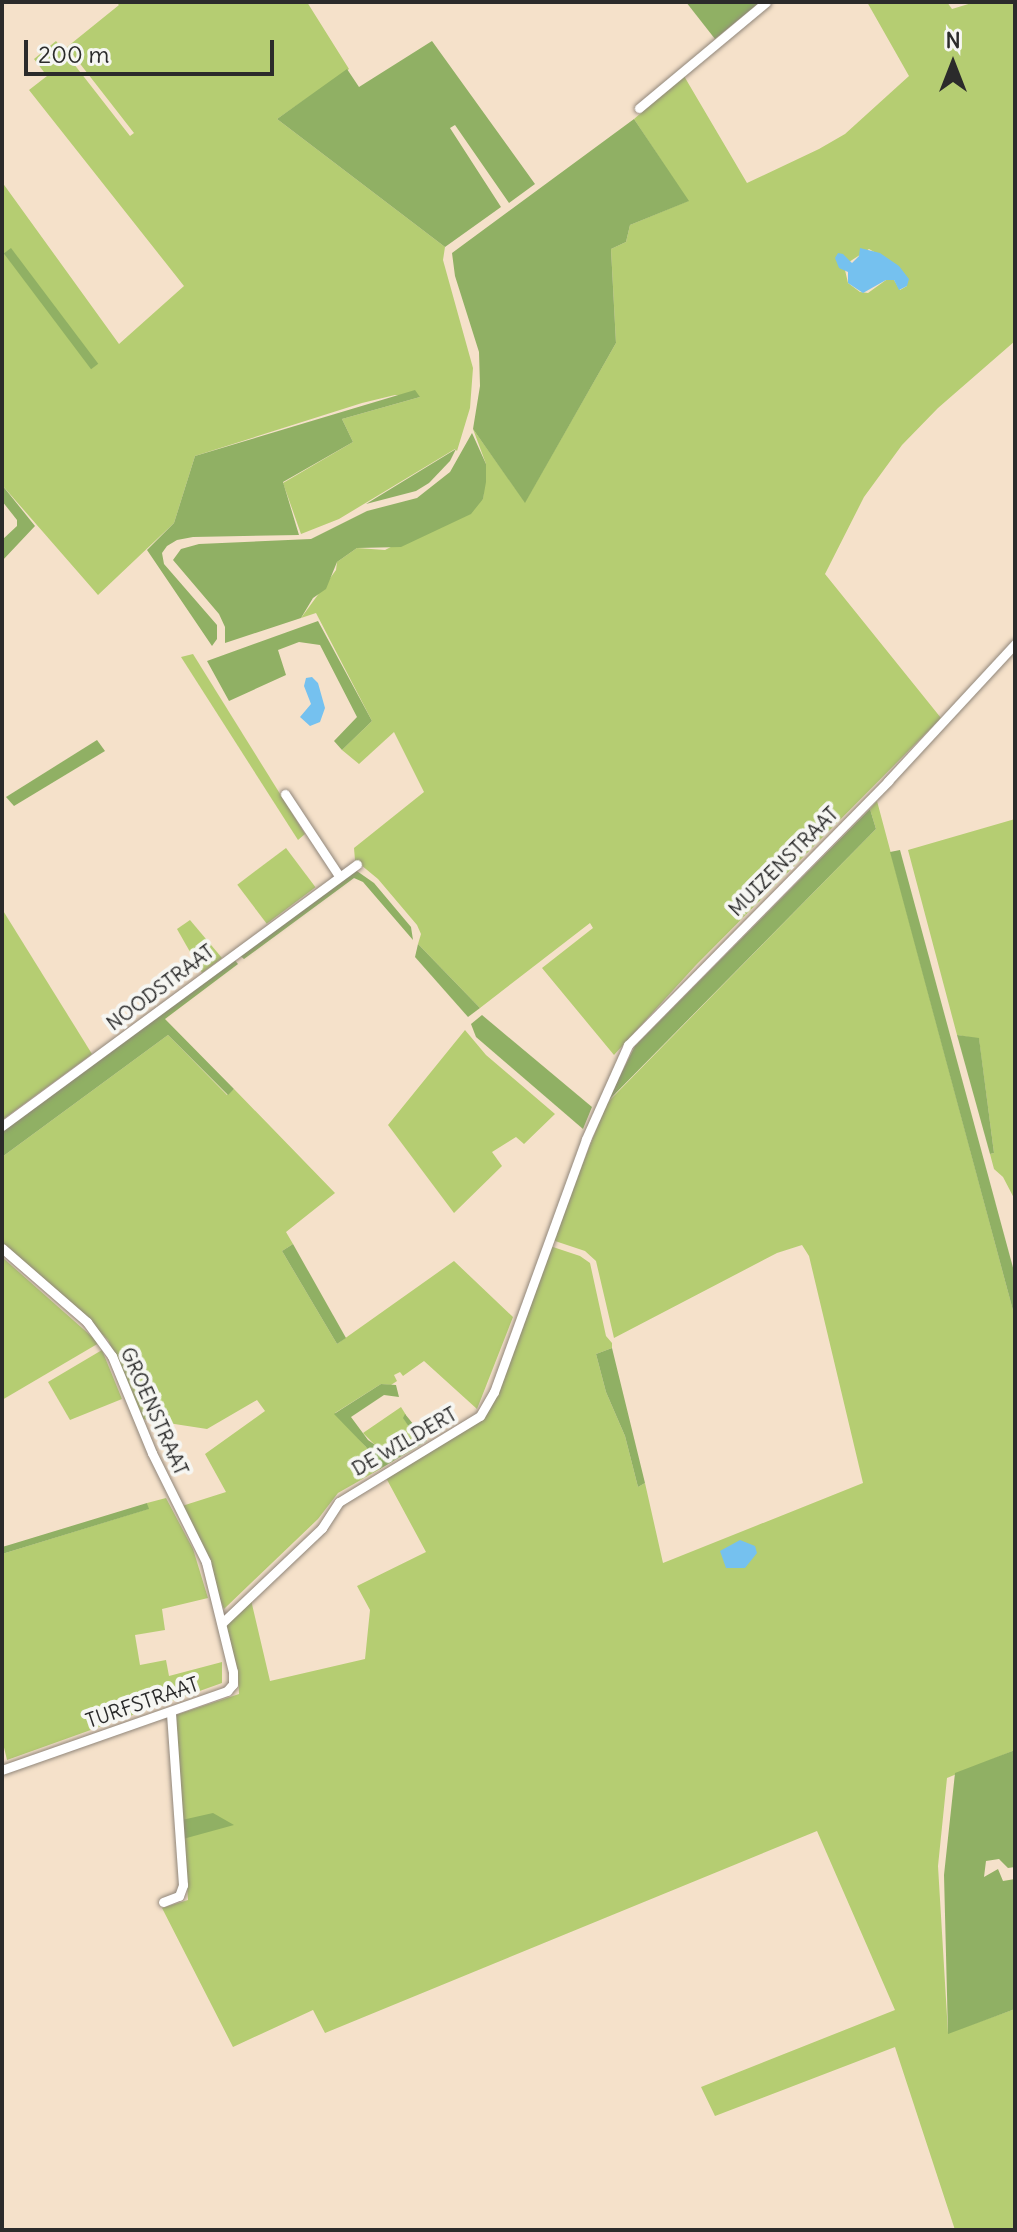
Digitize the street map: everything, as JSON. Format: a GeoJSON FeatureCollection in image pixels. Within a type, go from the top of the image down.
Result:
{"type":"FeatureCollection","features":[{"type":"Feature","properties":{"kind":"street"},"geometry":{"type":"LineString","coordinates":[[639,108],[766,2]]}},
{"type":"Feature","properties":{"kind":"street","name":"MUIZENSTRAAT"},"geometry":{"type":"LineString","coordinates":[[595,1116],[628,1045],[888,781],[1015,644]]}},
{"type":"Feature","properties":{"kind":"street"},"geometry":{"type":"LineString","coordinates":[[285,794],[339,876]]}},
{"type":"Feature","properties":{"kind":"street","name":"NOODSTRAAT"},"geometry":{"type":"LineString","coordinates":[[2,1126],[357,864]]}},
{"type":"Feature","properties":{"kind":"street","name":"DE WILDERT"},"geometry":{"type":"LineString","coordinates":[[222,1623],[322,1528],[339,1502],[480,1416],[494,1392],[595,1116]]}},
{"type":"Feature","properties":{"kind":"street","name":"GROENSTRAAT"},"geometry":{"type":"LineString","coordinates":[[2,1248],[87,1322],[112,1356],[152,1453],[206,1562],[222,1623]]}},
{"type":"Feature","properties":{"kind":"street","name":"TURFSTRAAT"},"geometry":{"type":"LineString","coordinates":[[2,1770],[227,1691],[233,1684],[222,1623]]}},
{"type":"Feature","properties":{"kind":"street"},"geometry":{"type":"LineString","coordinates":[[163,1902],[179,1896],[183,1885],[171,1712]]}},
{"type":"Feature","properties":{"kind":"green space"},"geometry":{"type":"Polygon","coordinates":[[[116,2],[307,2],[349,69],[277,119],[445,247],[443,260],[473,368],[470,408],[457,451],[455,449],[339,519],[301,534],[283,483],[353,442],[342,419],[420,397],[395,395],[362,403],[195,456],[174,523],[98,595],[2,485],[2,182],[119,344],[184,286],[29,90],[47,76],[34,59],[56,41],[130,136],[134,133],[67,47],[119,5],[116,2]]]}},
{"type":"Feature","properties":{"kind":"green space"},"geometry":{"type":"Polygon","coordinates":[[[686,2],[760,2],[715,39],[686,2]]]}},
{"type":"Feature","properties":{"kind":"green space"},"geometry":{"type":"Polygon","coordinates":[[[867,2],[947,2],[952,9],[975,2],[1015,2],[1015,341],[938,408],[902,445],[864,497],[825,574],[941,718],[696,965],[614,1055],[542,968],[593,928],[590,923],[480,1008],[418,944],[421,934],[417,925],[378,879],[355,860],[354,848],[424,792],[394,732],[359,764],[342,750],[372,721],[316,613],[301,618],[336,570],[337,562],[357,548],[385,550],[483,499],[486,464],[473,429],[525,502],[616,343],[611,249],[626,242],[630,225],[688,201],[634,119],[684,76],[747,183],[845,134],[909,76],[867,2]],[[869,249],[849,262],[845,270],[848,283],[860,292],[868,293],[886,280],[894,280],[900,290],[907,286],[895,264],[869,249]]]}},
{"type":"Feature","properties":{"kind":"green space"},"geometry":{"type":"Polygon","coordinates":[[[432,41],[535,184],[509,203],[455,125],[450,128],[501,207],[445,247],[277,119],[347,69],[359,87],[432,41]]]}},
{"type":"Feature","properties":{"kind":"green space"},"geometry":{"type":"Polygon","coordinates":[[[634,119],[689,201],[630,225],[626,242],[611,249],[616,343],[525,503],[473,429],[480,386],[479,352],[455,276],[452,253],[634,119]]]}},
{"type":"Feature","properties":{"kind":"green space"},"geometry":{"type":"Polygon","coordinates":[[[11,248],[98,364],[91,369],[4,253],[11,248]]]}},
{"type":"Feature","properties":{"kind":"green space"},"geometry":{"type":"Polygon","coordinates":[[[415,390],[420,397],[342,419],[353,442],[283,482],[299,535],[193,537],[167,546],[162,553],[164,564],[217,625],[217,639],[212,646],[147,550],[174,523],[195,456],[415,390]]]}},
{"type":"Feature","properties":{"kind":"green space"},"geometry":{"type":"Polygon","coordinates":[[[472,433],[486,464],[486,482],[483,499],[471,514],[401,547],[357,548],[337,562],[326,589],[313,598],[301,618],[225,643],[225,627],[219,614],[173,560],[181,549],[199,544],[311,539],[367,511],[417,498],[450,472],[472,433]]]}},
{"type":"Feature","properties":{"kind":"green space"},"geometry":{"type":"Polygon","coordinates":[[[456,449],[450,461],[429,483],[416,491],[366,504],[456,449]]]}},
{"type":"Feature","properties":{"kind":"green space"},"geometry":{"type":"Polygon","coordinates":[[[2,485],[35,526],[2,561],[2,540],[17,526],[17,520],[2,501],[2,485]]]}},
{"type":"Feature","properties":{"kind":"green space"},"geometry":{"type":"Polygon","coordinates":[[[318,621],[372,721],[342,750],[334,741],[357,717],[320,645],[299,642],[278,650],[286,675],[229,701],[207,661],[318,621]]]}},
{"type":"Feature","properties":{"kind":"green space"},"geometry":{"type":"Polygon","coordinates":[[[193,654],[305,834],[298,840],[181,657],[193,654]]]}},
{"type":"Feature","properties":{"kind":"green space"},"geometry":{"type":"Polygon","coordinates":[[[97,740],[105,751],[14,806],[6,797],[97,740]]]}},
{"type":"Feature","properties":{"kind":"green space"},"geometry":{"type":"Polygon","coordinates":[[[877,801],[1015,1318],[1015,1750],[947,1778],[938,1866],[948,2033],[1015,2009],[1015,2230],[955,2230],[895,2047],[715,2116],[701,2087],[895,2010],[817,1831],[325,2033],[313,2010],[233,2047],[162,1908],[188,1900],[176,1715],[239,1694],[238,1672],[225,1625],[251,1600],[270,1681],[365,1659],[370,1610],[357,1586],[426,1552],[385,1476],[480,1419],[550,1246],[580,1256],[590,1263],[606,1336],[612,1343],[612,1348],[596,1354],[606,1392],[625,1436],[638,1487],[645,1483],[663,1563],[863,1483],[809,1256],[802,1245],[777,1253],[614,1338],[596,1261],[585,1251],[552,1240],[607,1103],[876,829],[870,809],[877,801]]]}},
{"type":"Feature","properties":{"kind":"green space"},"geometry":{"type":"Polygon","coordinates":[[[870,809],[876,829],[607,1102],[635,1046],[870,809]]]}},
{"type":"Feature","properties":{"kind":"green space"},"geometry":{"type":"Polygon","coordinates":[[[1015,819],[1015,1200],[1003,1177],[994,1169],[990,1154],[994,1153],[979,1039],[957,1035],[908,850],[1015,819]]]}},
{"type":"Feature","properties":{"kind":"green space"},"geometry":{"type":"Polygon","coordinates":[[[286,848],[315,887],[267,924],[237,885],[286,848]]]}},
{"type":"Feature","properties":{"kind":"green space"},"geometry":{"type":"Polygon","coordinates":[[[900,850],[1015,1275],[1015,1318],[890,852],[900,850]]]}},
{"type":"Feature","properties":{"kind":"green space"},"geometry":{"type":"Polygon","coordinates":[[[354,869],[374,883],[411,927],[413,940],[363,882],[354,878],[244,959],[238,954],[354,869]]]}},
{"type":"Feature","properties":{"kind":"green space"},"geometry":{"type":"Polygon","coordinates":[[[2,909],[92,1054],[2,1120],[2,909]]]}},
{"type":"Feature","properties":{"kind":"green space"},"geometry":{"type":"Polygon","coordinates":[[[190,920],[222,958],[202,973],[177,929],[190,920]]]}},
{"type":"Feature","properties":{"kind":"green space"},"geometry":{"type":"Polygon","coordinates":[[[418,944],[480,1008],[468,1017],[415,957],[418,944]]]}},
{"type":"Feature","properties":{"kind":"green space"},"geometry":{"type":"Polygon","coordinates":[[[233,958],[238,964],[165,1019],[234,1089],[228,1095],[168,1035],[2,1157],[2,1130],[233,958]]]}},
{"type":"Feature","properties":{"kind":"green space"},"geometry":{"type":"Polygon","coordinates":[[[482,1015],[592,1107],[583,1129],[476,1037],[471,1024],[482,1015]]]}},
{"type":"Feature","properties":{"kind":"green space"},"geometry":{"type":"Polygon","coordinates":[[[465,1030],[486,1055],[555,1114],[524,1144],[516,1137],[492,1152],[502,1166],[454,1213],[388,1125],[465,1030]]]}},
{"type":"Feature","properties":{"kind":"green space"},"geometry":{"type":"Polygon","coordinates":[[[168,1035],[227,1095],[234,1089],[335,1193],[286,1232],[293,1244],[282,1251],[337,1344],[454,1261],[513,1317],[477,1409],[424,1361],[403,1376],[400,1372],[394,1375],[397,1381],[391,1385],[381,1384],[335,1413],[366,1447],[380,1469],[338,1493],[318,1519],[224,1609],[182,1506],[226,1492],[205,1454],[265,1411],[257,1400],[207,1429],[142,1419],[108,1340],[2,1243],[2,1157],[168,1035]]]}},
{"type":"Feature","properties":{"kind":"green space"},"geometry":{"type":"Polygon","coordinates":[[[957,1035],[979,1038],[994,1153],[990,1154],[957,1035]]]}},
{"type":"Feature","properties":{"kind":"green space"},"geometry":{"type":"Polygon","coordinates":[[[293,1244],[346,1338],[337,1344],[282,1251],[293,1244]]]}},
{"type":"Feature","properties":{"kind":"green space"},"geometry":{"type":"Polygon","coordinates":[[[2,1257],[99,1343],[2,1400],[2,1257]]]}},
{"type":"Feature","properties":{"kind":"green space"},"geometry":{"type":"Polygon","coordinates":[[[612,1348],[645,1483],[638,1487],[625,1436],[606,1392],[596,1354],[612,1348]]]}},
{"type":"Feature","properties":{"kind":"green space"},"geometry":{"type":"Polygon","coordinates":[[[102,1350],[122,1399],[70,1420],[48,1382],[102,1350]]]}},
{"type":"Feature","properties":{"kind":"green space"},"geometry":{"type":"Polygon","coordinates":[[[381,1384],[396,1385],[399,1397],[384,1395],[351,1417],[368,1440],[391,1456],[417,1439],[403,1418],[405,1414],[427,1441],[380,1469],[366,1447],[334,1414],[381,1384]]]}},
{"type":"Feature","properties":{"kind":"green space"},"geometry":{"type":"Polygon","coordinates":[[[401,1407],[406,1415],[404,1419],[417,1438],[391,1456],[386,1456],[363,1433],[401,1407]]]}},
{"type":"Feature","properties":{"kind":"green space"},"geometry":{"type":"Polygon","coordinates":[[[166,1498],[193,1549],[208,1598],[162,1609],[165,1630],[135,1635],[140,1665],[166,1660],[169,1676],[222,1662],[222,1683],[7,1760],[2,1739],[2,1554],[148,1509],[147,1503],[166,1498]]]}},
{"type":"Feature","properties":{"kind":"green space"},"geometry":{"type":"Polygon","coordinates":[[[147,1503],[149,1509],[2,1554],[2,1547],[147,1503]]]}},
{"type":"Feature","properties":{"kind":"green space"},"geometry":{"type":"Polygon","coordinates":[[[1015,1750],[1015,1867],[1008,1868],[999,1859],[986,1861],[984,1877],[998,1869],[1003,1881],[1015,1879],[1015,2009],[948,2034],[944,1875],[955,1773],[1015,1750]]]}},
{"type":"Feature","properties":{"kind":"green space"},"geometry":{"type":"Polygon","coordinates":[[[213,1813],[234,1825],[183,1839],[182,1820],[213,1813]]]}},
{"type":"Feature","properties":{"kind":"water"},"geometry":{"type":"Polygon","coordinates":[[[860,248],[880,253],[899,266],[909,279],[907,286],[899,290],[894,280],[886,280],[863,293],[848,283],[848,272],[839,268],[835,258],[838,253],[843,254],[852,263],[859,256],[860,248]]]}},
{"type":"Feature","properties":{"kind":"water"},"geometry":{"type":"Polygon","coordinates":[[[312,677],[318,683],[325,708],[320,722],[310,726],[300,717],[311,704],[304,686],[306,678],[312,677]]]}},
{"type":"Feature","properties":{"kind":"water"},"geometry":{"type":"Polygon","coordinates":[[[740,1540],[755,1546],[757,1553],[745,1568],[726,1568],[720,1551],[740,1540]]]}}]}
